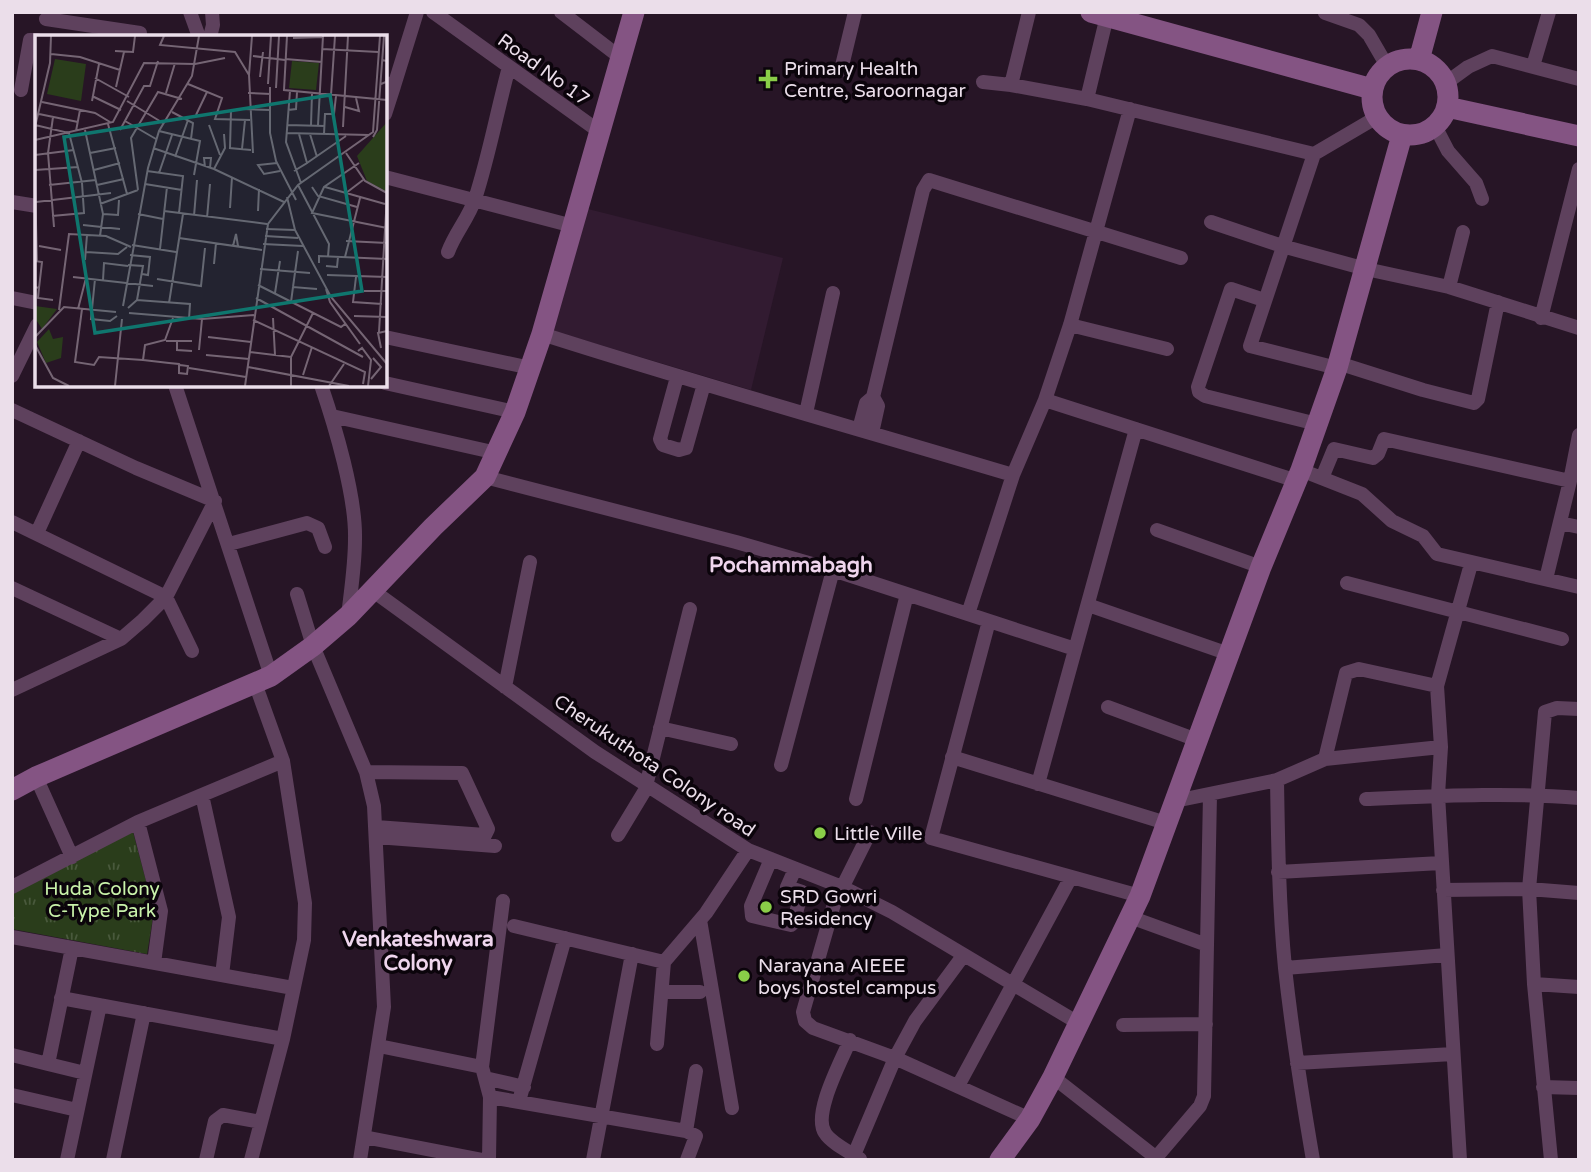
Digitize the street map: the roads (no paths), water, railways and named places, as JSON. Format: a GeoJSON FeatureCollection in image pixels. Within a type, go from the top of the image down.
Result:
{"type":"FeatureCollection","features":[{"type":"Feature","properties":{"kind":"street"},"geometry":{"type":"LineString","coordinates":[[190,12],[198,35]]}},
{"type":"Feature","properties":{"kind":"street"},"geometry":{"type":"LineString","coordinates":[[210,35],[212,12]]}},
{"type":"Feature","properties":{"kind":"street"},"geometry":{"type":"LineString","coordinates":[[387,102],[390,84],[417,12]]}},
{"type":"Feature","properties":{"kind":"street","name":"Road No 17"},"geometry":{"type":"LineString","coordinates":[[433,12],[600,132]]}},
{"type":"Feature","properties":{"kind":"street"},"geometry":{"type":"LineString","coordinates":[[561,12],[621,58]]}},
{"type":"Feature","properties":{"kind":"street"},"geometry":{"type":"LineString","coordinates":[[12,790],[36,776],[263,679],[313,646],[348,615],[485,477],[515,412],[542,334],[634,12]]}},
{"type":"Feature","properties":{"kind":"street"},"geometry":{"type":"LineString","coordinates":[[841,70],[855,12]]}},
{"type":"Feature","properties":{"kind":"street"},"geometry":{"type":"LineString","coordinates":[[1011,85],[1028,12]]}},
{"type":"Feature","properties":{"kind":"street"},"geometry":{"type":"LineString","coordinates":[[1419,60],[1432,12]]}},
{"type":"Feature","properties":{"kind":"street"},"geometry":{"type":"LineString","coordinates":[[1533,66],[1549,12]]}},
{"type":"Feature","properties":{"kind":"street"},"geometry":{"type":"LineString","coordinates":[[1325,13],[1359,25],[1369,35],[1387,66]]}},
{"type":"Feature","properties":{"kind":"street"},"geometry":{"type":"LineString","coordinates":[[1087,99],[1111,15],[1372,89]]}},
{"type":"Feature","properties":{"kind":"street"},"geometry":{"type":"LineString","coordinates":[[43,35],[47,16],[140,33]]}},
{"type":"Feature","properties":{"kind":"street"},"geometry":{"type":"LineString","coordinates":[[35,40],[30,40],[16,89],[35,93]]}},
{"type":"Feature","properties":{"kind":"street"},"geometry":{"type":"LineString","coordinates":[[1446,83],[1468,67],[1492,56],[1579,79]]}},
{"type":"Feature","properties":{"kind":"street"},"geometry":{"type":"LineString","coordinates":[[1406,59],[1419,60],[1430,64],[1439,73],[1446,83],[1448,95],[1447,107],[1435,127],[1414,135],[1402,135],[1391,131],[1377,117],[1372,89],[1376,78],[1387,66],[1406,59]]}},
{"type":"Feature","properties":{"kind":"street"},"geometry":{"type":"LineString","coordinates":[[448,252],[474,200],[509,67]]}},
{"type":"Feature","properties":{"kind":"street"},"geometry":{"type":"LineString","coordinates":[[983,82],[1087,99],[1314,154]]}},
{"type":"Feature","properties":{"kind":"street"},"geometry":{"type":"LineString","coordinates":[[1447,107],[1579,136]]}},
{"type":"Feature","properties":{"kind":"street"},"geometry":{"type":"LineString","coordinates":[[968,614],[1013,475],[1045,400],[1070,324],[1130,109]]}},
{"type":"Feature","properties":{"kind":"street"},"geometry":{"type":"LineString","coordinates":[[1377,117],[1314,154],[1251,345],[1474,403],[1478,400],[1498,302]]}},
{"type":"Feature","properties":{"kind":"street"},"geometry":{"type":"LineString","coordinates":[[1435,127],[1448,151],[1476,183],[1482,199]]}},
{"type":"Feature","properties":{"kind":"street"},"geometry":{"type":"LineString","coordinates":[[1000,1160],[1030,1119],[1053,1077],[1140,896],[1228,654],[1314,434],[1366,269],[1402,135]]}},
{"type":"Feature","properties":{"kind":"street"},"geometry":{"type":"LineString","coordinates":[[1541,318],[1579,169]]}},
{"type":"Feature","properties":{"kind":"street"},"geometry":{"type":"LineString","coordinates":[[387,178],[573,226]]}},
{"type":"Feature","properties":{"kind":"street"},"geometry":{"type":"LineString","coordinates":[[865,431],[878,406],[873,397],[923,190],[929,180],[1181,258]]}},
{"type":"Feature","properties":{"kind":"street"},"geometry":{"type":"LineString","coordinates":[[12,202],[35,206]]}},
{"type":"Feature","properties":{"kind":"street"},"geometry":{"type":"LineString","coordinates":[[1211,222],[1282,246],[1366,269],[1449,287],[1579,328]]}},
{"type":"Feature","properties":{"kind":"street"},"geometry":{"type":"LineString","coordinates":[[1449,287],[1464,233]]}},
{"type":"Feature","properties":{"kind":"street"},"geometry":{"type":"LineString","coordinates":[[1264,300],[1231,289],[1198,387],[1199,392],[1205,396],[1314,434],[1334,449],[1373,458],[1378,454],[1384,439],[1390,439],[1570,481]]}},
{"type":"Feature","properties":{"kind":"street"},"geometry":{"type":"LineString","coordinates":[[806,413],[833,293]]}},
{"type":"Feature","properties":{"kind":"street"},"geometry":{"type":"LineString","coordinates":[[12,298],[35,303]]}},
{"type":"Feature","properties":{"kind":"street"},"geometry":{"type":"LineString","coordinates":[[1070,324],[1167,349]]}},
{"type":"Feature","properties":{"kind":"street"},"geometry":{"type":"LineString","coordinates":[[12,376],[35,329]]}},
{"type":"Feature","properties":{"kind":"street"},"geometry":{"type":"LineString","coordinates":[[542,334],[677,377],[1013,475]]}},
{"type":"Feature","properties":{"kind":"street"},"geometry":{"type":"LineString","coordinates":[[387,337],[531,368]]}},
{"type":"Feature","properties":{"kind":"street"},"geometry":{"type":"LineString","coordinates":[[677,377],[660,439],[663,445],[679,450],[686,448],[704,384]]}},
{"type":"Feature","properties":{"kind":"street"},"geometry":{"type":"LineString","coordinates":[[387,383],[515,412]]}},
{"type":"Feature","properties":{"kind":"street"},"geometry":{"type":"LineString","coordinates":[[177,387],[229,544],[263,679],[283,761],[305,903],[304,940],[283,1039],[251,1160]]}},
{"type":"Feature","properties":{"kind":"street"},"geometry":{"type":"LineString","coordinates":[[322,387],[332,416],[351,501],[355,538],[348,615]]}},
{"type":"Feature","properties":{"kind":"street"},"geometry":{"type":"LineString","coordinates":[[1045,400],[1299,475],[1322,478],[1362,494],[1392,521],[1423,536],[1437,554],[1579,587]]}},
{"type":"Feature","properties":{"kind":"street"},"geometry":{"type":"LineString","coordinates":[[12,410],[136,468],[215,501]]}},
{"type":"Feature","properties":{"kind":"street"},"geometry":{"type":"LineString","coordinates":[[332,416],[497,453]]}},
{"type":"Feature","properties":{"kind":"street"},"geometry":{"type":"LineString","coordinates":[[1038,784],[1136,429]]}},
{"type":"Feature","properties":{"kind":"street"},"geometry":{"type":"LineString","coordinates":[[1546,579],[1576,459],[1579,435]]}},
{"type":"Feature","properties":{"kind":"street"},"geometry":{"type":"LineString","coordinates":[[37,533],[79,441]]}},
{"type":"Feature","properties":{"kind":"street"},"geometry":{"type":"LineString","coordinates":[[1322,478],[1334,449]]}},
{"type":"Feature","properties":{"kind":"street"},"geometry":{"type":"LineString","coordinates":[[485,477],[678,526],[833,570],[1075,649]]}},
{"type":"Feature","properties":{"kind":"street"},"geometry":{"type":"LineString","coordinates":[[12,690],[121,639],[166,597],[215,501]]}},
{"type":"Feature","properties":{"kind":"street"},"geometry":{"type":"LineString","coordinates":[[12,522],[166,597],[192,651]]}},
{"type":"Feature","properties":{"kind":"street"},"geometry":{"type":"LineString","coordinates":[[229,544],[307,523],[318,528],[325,547]]}},
{"type":"Feature","properties":{"kind":"street"},"geometry":{"type":"LineString","coordinates":[[1560,523],[1579,527]]}},
{"type":"Feature","properties":{"kind":"street"},"geometry":{"type":"LineString","coordinates":[[1157,530],[1261,567]]}},
{"type":"Feature","properties":{"kind":"street"},"geometry":{"type":"LineString","coordinates":[[505,687],[530,562]]}},
{"type":"Feature","properties":{"kind":"street"},"geometry":{"type":"LineString","coordinates":[[1460,1160],[1441,863],[1438,796],[1441,747],[1437,686],[1471,564]]}},
{"type":"Feature","properties":{"kind":"street"},"geometry":{"type":"LineString","coordinates":[[781,765],[833,570]]}},
{"type":"Feature","properties":{"kind":"street"},"geometry":{"type":"LineString","coordinates":[[1347,583],[1563,639]]}},
{"type":"Feature","properties":{"kind":"street"},"geometry":{"type":"LineString","coordinates":[[12,588],[121,639]]}},
{"type":"Feature","properties":{"kind":"street","name":"Cherukuthota Colony road"},"geometry":{"type":"LineString","coordinates":[[372,590],[646,786],[748,850],[842,887],[892,912],[1080,1024]]}},
{"type":"Feature","properties":{"kind":"street"},"geometry":{"type":"LineString","coordinates":[[297,594],[313,646],[366,772],[374,806],[384,1007],[360,1160]]}},
{"type":"Feature","properties":{"kind":"street"},"geometry":{"type":"LineString","coordinates":[[856,799],[907,594]]}},
{"type":"Feature","properties":{"kind":"street"},"geometry":{"type":"LineString","coordinates":[[1088,605],[1228,654]]}},
{"type":"Feature","properties":{"kind":"street"},"geometry":{"type":"LineString","coordinates":[[618,835],[646,786],[690,609]]}},
{"type":"Feature","properties":{"kind":"street"},"geometry":{"type":"LineString","coordinates":[[989,621],[931,838],[1140,896]]}},
{"type":"Feature","properties":{"kind":"street"},"geometry":{"type":"LineString","coordinates":[[1325,759],[1346,673],[1349,670],[1359,669],[1437,686]]}},
{"type":"Feature","properties":{"kind":"street"},"geometry":{"type":"LineString","coordinates":[[1108,707],[1197,740]]}},
{"type":"Feature","properties":{"kind":"street"},"geometry":{"type":"LineString","coordinates":[[1551,1160],[1529,889],[1545,712],[1557,708],[1579,709]]}},
{"type":"Feature","properties":{"kind":"street"},"geometry":{"type":"LineString","coordinates":[[660,728],[731,744]]}},
{"type":"Feature","properties":{"kind":"street"},"geometry":{"type":"LineString","coordinates":[[1175,802],[1277,780],[1325,759],[1441,747]]}},
{"type":"Feature","properties":{"kind":"street"},"geometry":{"type":"LineString","coordinates":[[952,757],[1166,823]]}},
{"type":"Feature","properties":{"kind":"street"},"geometry":{"type":"LineString","coordinates":[[12,887],[138,822],[283,761]]}},
{"type":"Feature","properties":{"kind":"street"},"geometry":{"type":"LineString","coordinates":[[366,772],[462,773],[488,829],[485,835],[376,832]]}},
{"type":"Feature","properties":{"kind":"street"},"geometry":{"type":"LineString","coordinates":[[36,776],[72,857]]}},
{"type":"Feature","properties":{"kind":"street"},"geometry":{"type":"LineString","coordinates":[[1277,780],[1278,872],[1285,968],[1313,1160]]}},
{"type":"Feature","properties":{"kind":"street"},"geometry":{"type":"LineString","coordinates":[[202,794],[229,917],[222,975]]}},
{"type":"Feature","properties":{"kind":"street"},"geometry":{"type":"LineString","coordinates":[[1366,799],[1539,794],[1579,798]]}},
{"type":"Feature","properties":{"kind":"street"},"geometry":{"type":"LineString","coordinates":[[1053,1077],[1157,1159],[1200,1106],[1204,1096],[1210,796]]}},
{"type":"Feature","properties":{"kind":"street"},"geometry":{"type":"LineString","coordinates":[[138,822],[161,911],[154,962]]}},
{"type":"Feature","properties":{"kind":"street"},"geometry":{"type":"LineString","coordinates":[[376,832],[495,846]]}},
{"type":"Feature","properties":{"kind":"street"},"geometry":{"type":"LineString","coordinates":[[870,832],[835,904],[803,1012],[804,1021],[813,1028],[895,1058],[1030,1119]]}},
{"type":"Feature","properties":{"kind":"street"},"geometry":{"type":"LineString","coordinates":[[657,1044],[664,962],[700,920],[748,850]]}},
{"type":"Feature","properties":{"kind":"street"},"geometry":{"type":"LineString","coordinates":[[771,859],[751,906],[752,916],[792,925],[802,892],[788,887],[795,869]]}},
{"type":"Feature","properties":{"kind":"street"},"geometry":{"type":"LineString","coordinates":[[1278,872],[1441,863]]}},
{"type":"Feature","properties":{"kind":"street"},"geometry":{"type":"LineString","coordinates":[[958,1086],[1071,877]]}},
{"type":"Feature","properties":{"kind":"street"},"geometry":{"type":"LineString","coordinates":[[1443,890],[1529,889],[1579,893]]}},
{"type":"Feature","properties":{"kind":"street"},"geometry":{"type":"LineString","coordinates":[[489,1160],[490,1097],[483,1072],[503,901]]}},
{"type":"Feature","properties":{"kind":"street"},"geometry":{"type":"LineString","coordinates":[[1130,916],[1207,945]]}},
{"type":"Feature","properties":{"kind":"street"},"geometry":{"type":"LineString","coordinates":[[700,920],[732,1108]]}},
{"type":"Feature","properties":{"kind":"street"},"geometry":{"type":"LineString","coordinates":[[514,926],[664,962]]}},
{"type":"Feature","properties":{"kind":"street"},"geometry":{"type":"LineString","coordinates":[[12,937],[293,988]]}},
{"type":"Feature","properties":{"kind":"street"},"geometry":{"type":"LineString","coordinates":[[520,1101],[565,939]]}},
{"type":"Feature","properties":{"kind":"street"},"geometry":{"type":"LineString","coordinates":[[48,1064],[72,948]]}},
{"type":"Feature","properties":{"kind":"street"},"geometry":{"type":"LineString","coordinates":[[593,1160],[632,954]]}},
{"type":"Feature","properties":{"kind":"street"},"geometry":{"type":"LineString","coordinates":[[1285,968],[1447,955]]}},
{"type":"Feature","properties":{"kind":"street"},"geometry":{"type":"LineString","coordinates":[[850,1040],[823,1105],[822,1124],[825,1134],[857,1157],[895,1058],[922,1011],[963,956]]}},
{"type":"Feature","properties":{"kind":"street"},"geometry":{"type":"LineString","coordinates":[[1535,984],[1579,987]]}},
{"type":"Feature","properties":{"kind":"street"},"geometry":{"type":"LineString","coordinates":[[662,992],[700,992]]}},
{"type":"Feature","properties":{"kind":"street"},"geometry":{"type":"LineString","coordinates":[[61,998],[283,1039]]}},
{"type":"Feature","properties":{"kind":"street"},"geometry":{"type":"LineString","coordinates":[[67,1160],[100,1004]]}},
{"type":"Feature","properties":{"kind":"street"},"geometry":{"type":"LineString","coordinates":[[113,1160],[144,1013]]}},
{"type":"Feature","properties":{"kind":"street"},"geometry":{"type":"LineString","coordinates":[[1123,1025],[1206,1024]]}},
{"type":"Feature","properties":{"kind":"street"},"geometry":{"type":"LineString","coordinates":[[379,1046],[483,1072],[524,1087]]}},
{"type":"Feature","properties":{"kind":"street"},"geometry":{"type":"LineString","coordinates":[[1297,1062],[1453,1054]]}},
{"type":"Feature","properties":{"kind":"street"},"geometry":{"type":"LineString","coordinates":[[12,1055],[85,1073]]}},
{"type":"Feature","properties":{"kind":"street"},"geometry":{"type":"LineString","coordinates":[[686,1131],[696,1071]]}},
{"type":"Feature","properties":{"kind":"street"},"geometry":{"type":"LineString","coordinates":[[1543,1087],[1579,1088]]}},
{"type":"Feature","properties":{"kind":"street"},"geometry":{"type":"LineString","coordinates":[[12,1095],[78,1110]]}},
{"type":"Feature","properties":{"kind":"street"},"geometry":{"type":"LineString","coordinates":[[490,1097],[686,1131],[696,1136],[687,1160]]}},
{"type":"Feature","properties":{"kind":"street"},"geometry":{"type":"LineString","coordinates":[[206,1160],[215,1121],[219,1117],[223,1115],[261,1122]]}},
{"type":"Feature","properties":{"kind":"street"},"geometry":{"type":"LineString","coordinates":[[364,1137],[483,1160]]}},
{"type":"Feature","properties":{"kind":"place","name":"Primary Health Centre, Saroornagar"},"geometry":{"type":"Point","coordinates":[768,79]}},
{"type":"Feature","properties":{"kind":"place","name":"Little Ville"},"geometry":{"type":"Point","coordinates":[820,833]}},
{"type":"Feature","properties":{"kind":"place","name":"SRD Gowri Residency"},"geometry":{"type":"Point","coordinates":[766,907]}},
{"type":"Feature","properties":{"kind":"place","name":"Narayana AIEEE boys hostel campus"},"geometry":{"type":"Point","coordinates":[744,976]}},
{"type":"Feature","properties":{"kind":"district","name":"Pochammabagh"},"geometry":{"type":"Point","coordinates":[791,565]}},
{"type":"Feature","properties":{"kind":"district","name":"Venkateshwara Colony"},"geometry":{"type":"Point","coordinates":[418,951]}},
{"type":"Feature","properties":{"kind":"park label","name":"Huda Colony C-Type Park"},"geometry":{"type":"Point","coordinates":[102,899]}}]}
